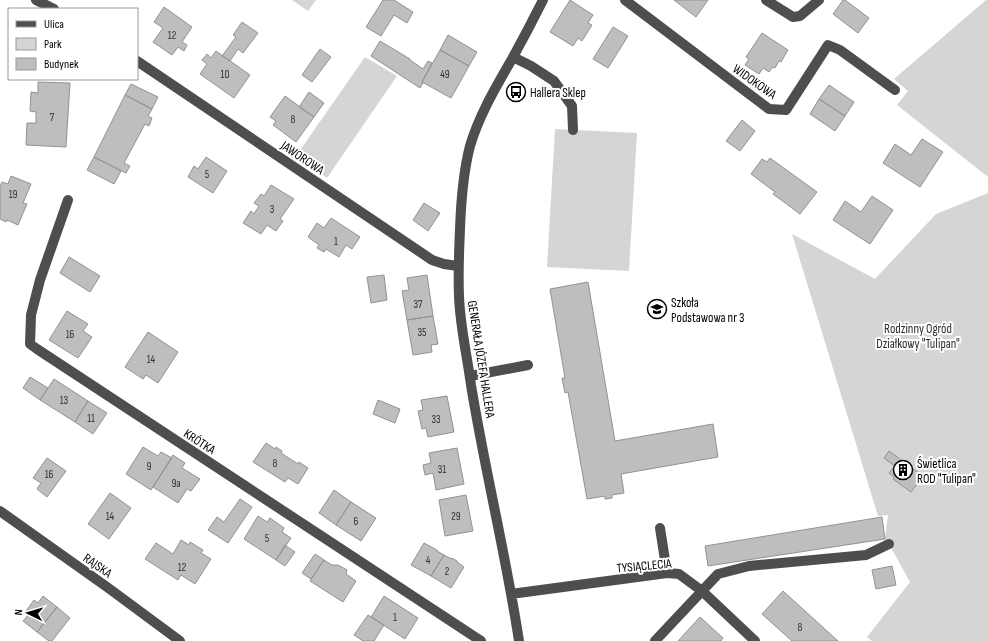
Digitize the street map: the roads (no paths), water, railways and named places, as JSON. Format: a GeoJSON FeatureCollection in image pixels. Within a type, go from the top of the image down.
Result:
{"type":"FeatureCollection","features":[{"type":"Feature","properties":{"kind":"street"},"geometry":{"type":"LineString","coordinates":[[36,0],[52,8]]}},
{"type":"Feature","properties":{"kind":"street","name":"GENERAŁA JÓZEFA HALLERA"},"geometry":{"type":"LineString","coordinates":[[519,641],[462,328],[458,266],[461,204],[470,146],[480,120],[498,84],[544,0]]}},
{"type":"Feature","properties":{"kind":"street","name":"WIDOKOWA"},"geometry":{"type":"LineString","coordinates":[[624,0],[769,110],[786,110],[828,45],[840,50],[895,90]]}},
{"type":"Feature","properties":{"kind":"street"},"geometry":{"type":"LineString","coordinates":[[766,0],[793,17],[800,16],[819,0]]}},
{"type":"Feature","properties":{"kind":"street"},"geometry":{"type":"LineString","coordinates":[[513,57],[531,66],[554,81],[572,106],[573,130]]}},
{"type":"Feature","properties":{"kind":"street","name":"JAWOROWA"},"geometry":{"type":"LineString","coordinates":[[138,61],[432,260],[458,266]]}},
{"type":"Feature","properties":{"kind":"street","name":"KRÓTKA"},"geometry":{"type":"LineString","coordinates":[[68,200],[40,280],[30,315],[30,344],[43,354],[481,641]]}},
{"type":"Feature","properties":{"kind":"street"},"geometry":{"type":"LineString","coordinates":[[470,376],[528,365]]}},
{"type":"Feature","properties":{"kind":"street","name":"RAJSKA"},"geometry":{"type":"LineString","coordinates":[[0,511],[180,641]]}},
{"type":"Feature","properties":{"kind":"street"},"geometry":{"type":"LineString","coordinates":[[660,528],[667,573]]}},
{"type":"Feature","properties":{"kind":"street"},"geometry":{"type":"LineString","coordinates":[[655,641],[718,574],[749,566],[866,555],[889,544]]}},
{"type":"Feature","properties":{"kind":"street","name":"TYSIĄCLECIA"},"geometry":{"type":"LineString","coordinates":[[511,594],[667,573],[679,574],[702,591],[756,641]]}},
{"type":"Feature","properties":{"kind":"place","name":"Hallera Sklep"},"geometry":{"type":"Point","coordinates":[516,92]}},
{"type":"Feature","properties":{"kind":"place","name":"Szkoła Podstawowa nr 3"},"geometry":{"type":"Point","coordinates":[657,309]}},
{"type":"Feature","properties":{"kind":"place","name":"Świetlica ROD \"Tulipan\""},"geometry":{"type":"Point","coordinates":[903,470]}},
{"type":"Feature","properties":{"kind":"park label","name":"Rodzinny Ogród Działkowy \"Tulipan\""},"geometry":{"type":"Point","coordinates":[918,336]}}]}
